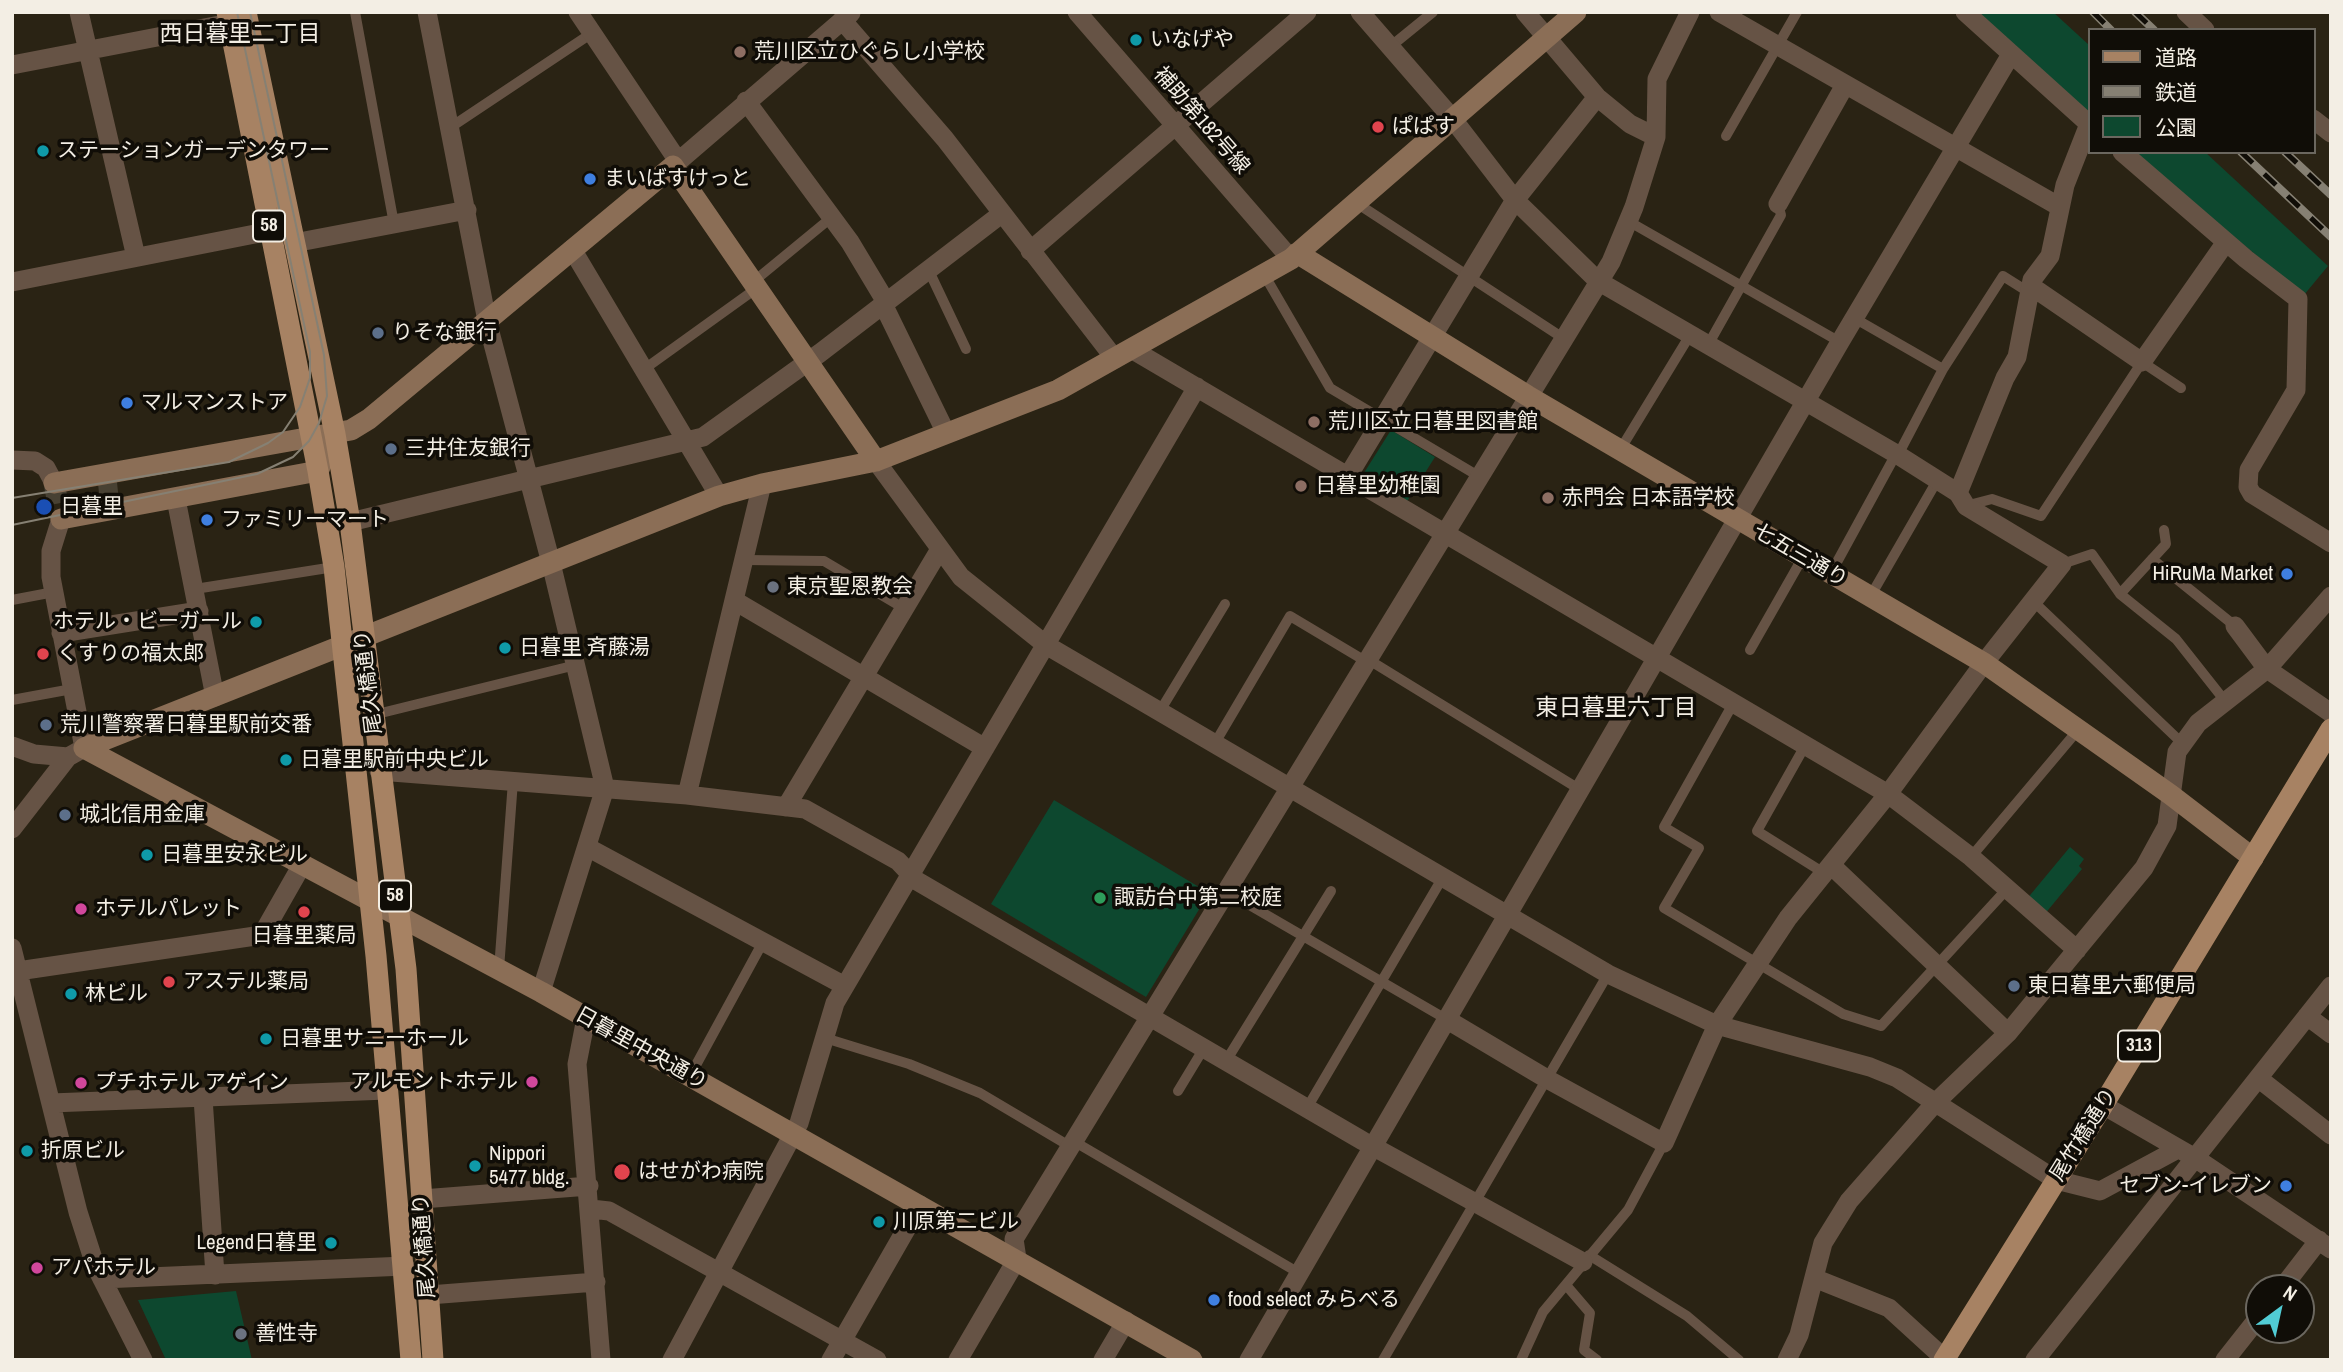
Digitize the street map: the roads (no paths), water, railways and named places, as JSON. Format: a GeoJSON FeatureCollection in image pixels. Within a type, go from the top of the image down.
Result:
{"type":"FeatureCollection","features":[{"type":"Feature","properties":{"kind":"main road","name":"尾久橋通り"},"geometry":{"type":"LineString","coordinates":[[241,15],[270,231],[312,439],[334,567],[370,900],[405,1266],[411,1360]]}},
{"type":"Feature","properties":{"kind":"main road","name":"尾久橋通り"},"geometry":{"type":"LineString","coordinates":[[241,15],[294,243],[335,434],[350,522],[379,771],[406,969],[433,1360]]}},
{"type":"Feature","properties":{"kind":"main road","name":"尾竹橋通り"},"geometry":{"type":"LineString","coordinates":[[1945,1359],[2331,729]]}},
{"type":"Feature","properties":{"kind":"street"},"geometry":{"type":"LineString","coordinates":[[79,12],[136,257]]}},
{"type":"Feature","properties":{"kind":"street"},"geometry":{"type":"LineString","coordinates":[[427,12],[487,321],[551,563],[605,788],[541,992]]}},
{"type":"Feature","properties":{"kind":"street"},"geometry":{"type":"LineString","coordinates":[[578,12],[755,285],[940,549],[961,577],[1046,645],[1608,974],[1717,1025],[1870,1067],[1897,1078],[2056,1180],[2100,1191],[2186,1153]]}},
{"type":"Feature","properties":{"kind":"street","name":"補助第182号線"},"geometry":{"type":"LineString","coordinates":[[1077,12],[1175,126],[1294,256]]}},
{"type":"Feature","properties":{"kind":"street"},"geometry":{"type":"LineString","coordinates":[[1030,251],[1307,12]]}},
{"type":"Feature","properties":{"kind":"street"},"geometry":{"type":"LineString","coordinates":[[1360,12],[1452,118],[1515,200],[1598,281],[1938,479],[1962,500],[2062,564],[2035,602],[1984,663],[1888,794],[1788,918],[1717,1025],[1664,1143],[1547,1080],[1446,1019]]}},
{"type":"Feature","properties":{"kind":"street"},"geometry":{"type":"LineString","coordinates":[[1525,12],[1597,97],[1630,124],[1656,137]]}},
{"type":"Feature","properties":{"kind":"street"},"geometry":{"type":"LineString","coordinates":[[12,746],[34,754],[76,753],[719,496],[876,460],[1058,390],[1265,276],[1294,256],[1354,201],[1576,12]]}},
{"type":"Feature","properties":{"kind":"street"},"geometry":{"type":"LineString","coordinates":[[958,1360],[1017,1259],[1014,1239],[1611,262],[1628,221],[1656,137],[1657,79],[1690,12]]}},
{"type":"Feature","properties":{"kind":"street"},"geometry":{"type":"LineString","coordinates":[[1719,12],[2060,207]]}},
{"type":"Feature","properties":{"kind":"street"},"geometry":{"type":"LineString","coordinates":[[1965,12],[2088,123]]}},
{"type":"Feature","properties":{"kind":"street"},"geometry":{"type":"LineString","coordinates":[[2186,12],[2203,28]]}},
{"type":"Feature","properties":{"kind":"street"},"geometry":{"type":"LineString","coordinates":[[12,65],[88,51],[241,15]]}},
{"type":"Feature","properties":{"kind":"street"},"geometry":{"type":"LineString","coordinates":[[12,460],[35,461],[46,468],[54,483],[351,430],[369,419],[487,321],[847,16],[945,139],[1000,215],[1124,355],[1197,387],[1888,794],[1971,858],[2077,950]]}},
{"type":"Feature","properties":{"kind":"street"},"geometry":{"type":"LineString","coordinates":[[1249,1360],[1804,402],[2010,55]]}},
{"type":"Feature","properties":{"kind":"street"},"geometry":{"type":"LineString","coordinates":[[1778,204],[1845,85]]}},
{"type":"Feature","properties":{"kind":"street"},"geometry":{"type":"LineString","coordinates":[[1348,476],[1515,200],[1597,97]]}},
{"type":"Feature","properties":{"kind":"street"},"geometry":{"type":"LineString","coordinates":[[746,101],[832,217],[885,303],[946,433]]}},
{"type":"Feature","properties":{"kind":"street"},"geometry":{"type":"LineString","coordinates":[[2315,121],[2331,133]]}},
{"type":"Feature","properties":{"kind":"street"},"geometry":{"type":"LineString","coordinates":[[1962,500],[2005,378],[2018,357],[2032,279],[2050,256],[2065,185],[2088,127]]}},
{"type":"Feature","properties":{"kind":"street"},"geometry":{"type":"LineString","coordinates":[[2124,154],[2226,242],[2298,299],[2296,390],[2249,470],[2248,487],[2252,494],[2331,543]]}},
{"type":"Feature","properties":{"kind":"street"},"geometry":{"type":"LineString","coordinates":[[294,243],[467,210]]}},
{"type":"Feature","properties":{"kind":"street"},"geometry":{"type":"LineString","coordinates":[[350,522],[703,437],[808,362],[1000,215]]}},
{"type":"Feature","properties":{"kind":"street"},"geometry":{"type":"LineString","coordinates":[[12,282],[270,231]]}},
{"type":"Feature","properties":{"kind":"street"},"geometry":{"type":"LineString","coordinates":[[2030,289],[2142,362],[2226,242]]}},
{"type":"Feature","properties":{"kind":"street"},"geometry":{"type":"LineString","coordinates":[[572,249],[719,496]]}},
{"type":"Feature","properties":{"kind":"street","name":"七五三通り"},"geometry":{"type":"LineString","coordinates":[[1294,256],[1984,663],[2171,795],[2253,858]]}},
{"type":"Feature","properties":{"kind":"street"},"geometry":{"type":"LineString","coordinates":[[672,1360],[799,1122],[835,1003],[1197,387]]}},
{"type":"Feature","properties":{"kind":"street"},"geometry":{"type":"LineString","coordinates":[[12,829],[76,753],[72,689],[54,592],[51,551],[61,519],[318,471],[335,434]]}},
{"type":"Feature","properties":{"kind":"street"},"geometry":{"type":"LineString","coordinates":[[687,795],[746,560],[762,484]]}},
{"type":"Feature","properties":{"kind":"street"},"geometry":{"type":"LineString","coordinates":[[176,499],[215,697]]}},
{"type":"Feature","properties":{"kind":"street"},"geometry":{"type":"LineString","coordinates":[[786,807],[940,549]]}},
{"type":"Feature","properties":{"kind":"street"},"geometry":{"type":"LineString","coordinates":[[1787,1360],[1799,1335],[1823,1243],[1834,1223],[1935,1103],[2008,1033],[2158,847],[2167,826],[2177,752],[2198,723],[2267,668],[2331,596]]}},
{"type":"Feature","properties":{"kind":"street"},"geometry":{"type":"LineString","coordinates":[[735,601],[985,748]]}},
{"type":"Feature","properties":{"kind":"street"},"geometry":{"type":"LineString","coordinates":[[61,633],[199,611]]}},
{"type":"Feature","properties":{"kind":"street"},"geometry":{"type":"LineString","coordinates":[[2235,626],[2267,668],[2331,713]]}},
{"type":"Feature","properties":{"kind":"street","name":"日暮里中央通り"},"geometry":{"type":"LineString","coordinates":[[76,753],[303,863],[398,914],[1017,1259],[1192,1360]]}},
{"type":"Feature","properties":{"kind":"street"},"geometry":{"type":"LineString","coordinates":[[379,771],[687,795],[805,809],[898,861],[917,881],[1373,1146],[1476,1203],[1586,1258]]}},
{"type":"Feature","properties":{"kind":"street"},"geometry":{"type":"LineString","coordinates":[[587,847],[845,986]]}},
{"type":"Feature","properties":{"kind":"street"},"geometry":{"type":"LineString","coordinates":[[18,971],[262,935],[303,863]]}},
{"type":"Feature","properties":{"kind":"street"},"geometry":{"type":"LineString","coordinates":[[1828,869],[1937,965],[2008,1033]]}},
{"type":"Feature","properties":{"kind":"street"},"geometry":{"type":"LineString","coordinates":[[12,948],[78,1212],[102,1279],[143,1360]]}},
{"type":"Feature","properties":{"kind":"street"},"geometry":{"type":"LineString","coordinates":[[2035,1360],[2186,1153],[2258,1078],[2331,986]]}},
{"type":"Feature","properties":{"kind":"street"},"geometry":{"type":"LineString","coordinates":[[2307,1016],[2331,1034]]}},
{"type":"Feature","properties":{"kind":"street"},"geometry":{"type":"LineString","coordinates":[[586,1018],[577,1064],[591,1209],[601,1360]]}},
{"type":"Feature","properties":{"kind":"street"},"geometry":{"type":"LineString","coordinates":[[2258,1078],[2331,1135]]}},
{"type":"Feature","properties":{"kind":"street"},"geometry":{"type":"LineString","coordinates":[[51,1103],[387,1090]]}},
{"type":"Feature","properties":{"kind":"street"},"geometry":{"type":"LineString","coordinates":[[203,1098],[215,1275]]}},
{"type":"Feature","properties":{"kind":"street"},"geometry":{"type":"LineString","coordinates":[[2103,1105],[2186,1153],[2325,1245],[2296,1274]]}},
{"type":"Feature","properties":{"kind":"street"},"geometry":{"type":"LineString","coordinates":[[422,1199],[589,1186]]}},
{"type":"Feature","properties":{"kind":"street"},"geometry":{"type":"LineString","coordinates":[[831,1360],[920,1205]]}},
{"type":"Feature","properties":{"kind":"street"},"geometry":{"type":"LineString","coordinates":[[591,1209],[609,1211],[877,1360]]}},
{"type":"Feature","properties":{"kind":"street"},"geometry":{"type":"LineString","coordinates":[[102,1279],[405,1266]]}},
{"type":"Feature","properties":{"kind":"street"},"geometry":{"type":"LineString","coordinates":[[1814,1279],[1889,1308],[1945,1359]]}},
{"type":"Feature","properties":{"kind":"street"},"geometry":{"type":"LineString","coordinates":[[429,1295],[596,1282]]}},
{"type":"Feature","properties":{"kind":"street"},"geometry":{"type":"LineString","coordinates":[[1103,1360],[1126,1321]]}},
{"type":"Feature","properties":{"kind":"street"},"geometry":{"type":"LineString","coordinates":[[2225,1360],[2245,1335]]}},
{"type":"Feature","properties":{"kind":"lane"},"geometry":{"type":"LineString","coordinates":[[355,12],[394,224]]}},
{"type":"Feature","properties":{"kind":"lane"},"geometry":{"type":"LineString","coordinates":[[1390,47],[1433,12]]}},
{"type":"Feature","properties":{"kind":"lane"},"geometry":{"type":"LineString","coordinates":[[1726,136],[1797,12]]}},
{"type":"Feature","properties":{"kind":"lane"},"geometry":{"type":"LineString","coordinates":[[451,127],[592,33]]}},
{"type":"Feature","properties":{"kind":"lane"},"geometry":{"type":"LineString","coordinates":[[1354,201],[1563,338]]}},
{"type":"Feature","properties":{"kind":"lane"},"geometry":{"type":"LineString","coordinates":[[1707,345],[1781,215],[1778,204]]}},
{"type":"Feature","properties":{"kind":"lane"},"geometry":{"type":"LineString","coordinates":[[643,370],[755,285],[832,217]]}},
{"type":"Feature","properties":{"kind":"lane"},"geometry":{"type":"LineString","coordinates":[[1628,221],[1840,342]]}},
{"type":"Feature","properties":{"kind":"lane"},"geometry":{"type":"LineString","coordinates":[[929,271],[966,349]]}},
{"type":"Feature","properties":{"kind":"lane"},"geometry":{"type":"LineString","coordinates":[[1265,276],[1330,388],[1480,477]]}},
{"type":"Feature","properties":{"kind":"lane"},"geometry":{"type":"LineString","coordinates":[[1831,574],[1943,369],[2003,276],[2030,289]]}},
{"type":"Feature","properties":{"kind":"lane"},"geometry":{"type":"LineString","coordinates":[[1854,318],[1943,369]]}},
{"type":"Feature","properties":{"kind":"lane"},"geometry":{"type":"LineString","coordinates":[[1620,450],[1690,335]]}},
{"type":"Feature","properties":{"kind":"lane"},"geometry":{"type":"LineString","coordinates":[[1962,500],[1992,499],[2041,516],[2142,362],[2181,388]]}},
{"type":"Feature","properties":{"kind":"lane"},"geometry":{"type":"LineString","coordinates":[[1870,597],[1938,479]]}},
{"type":"Feature","properties":{"kind":"lane"},"geometry":{"type":"LineString","coordinates":[[2120,594],[2166,544],[2164,530]]}},
{"type":"Feature","properties":{"kind":"lane"},"geometry":{"type":"LineString","coordinates":[[2062,564],[2092,554],[2120,594],[2176,639],[2225,701]]}},
{"type":"Feature","properties":{"kind":"lane"},"geometry":{"type":"LineString","coordinates":[[1750,650],[1804,558]]}},
{"type":"Feature","properties":{"kind":"lane"},"geometry":{"type":"LineString","coordinates":[[2152,559],[2235,626]]}},
{"type":"Feature","properties":{"kind":"lane"},"geometry":{"type":"LineString","coordinates":[[746,560],[824,561],[905,609]]}},
{"type":"Feature","properties":{"kind":"lane"},"geometry":{"type":"LineString","coordinates":[[195,589],[334,567]]}},
{"type":"Feature","properties":{"kind":"lane"},"geometry":{"type":"LineString","coordinates":[[12,600],[54,592]]}},
{"type":"Feature","properties":{"kind":"lane"},"geometry":{"type":"LineString","coordinates":[[2035,602],[2183,744]]}},
{"type":"Feature","properties":{"kind":"lane"},"geometry":{"type":"LineString","coordinates":[[1160,711],[1225,604]]}},
{"type":"Feature","properties":{"kind":"lane"},"geometry":{"type":"LineString","coordinates":[[1215,743],[1290,616],[1579,789]]}},
{"type":"Feature","properties":{"kind":"lane"},"geometry":{"type":"LineString","coordinates":[[373,715],[576,665]]}},
{"type":"Feature","properties":{"kind":"lane"},"geometry":{"type":"LineString","coordinates":[[12,701],[72,689]]}},
{"type":"Feature","properties":{"kind":"lane"},"geometry":{"type":"LineString","coordinates":[[1734,702],[1664,827],[1699,848],[1664,908],[1843,1014],[1881,1026],[2007,889]]}},
{"type":"Feature","properties":{"kind":"lane"},"geometry":{"type":"LineString","coordinates":[[1971,858],[2078,730]]}},
{"type":"Feature","properties":{"kind":"lane"},"geometry":{"type":"LineString","coordinates":[[1806,744],[1757,831],[1828,869]]}},
{"type":"Feature","properties":{"kind":"lane"},"geometry":{"type":"LineString","coordinates":[[499,969],[513,781]]}},
{"type":"Feature","properties":{"kind":"lane"},"geometry":{"type":"LineString","coordinates":[[1307,1108],[1443,877]]}},
{"type":"Feature","properties":{"kind":"lane"},"geometry":{"type":"LineString","coordinates":[[1226,1061],[1331,891]]}},
{"type":"Feature","properties":{"kind":"lane"},"geometry":{"type":"LineString","coordinates":[[1227,892],[1446,1019]]}},
{"type":"Feature","properties":{"kind":"lane"},"geometry":{"type":"LineString","coordinates":[[690,1076],[762,942]]}},
{"type":"Feature","properties":{"kind":"lane"},"geometry":{"type":"LineString","coordinates":[[1383,1360],[1608,974]]}},
{"type":"Feature","properties":{"kind":"lane"},"geometry":{"type":"LineString","coordinates":[[825,1038],[909,1064],[980,1093],[1299,1273]]}},
{"type":"Feature","properties":{"kind":"lane"},"geometry":{"type":"LineString","coordinates":[[1178,1091],[1204,1048]]}},
{"type":"Feature","properties":{"kind":"lane"},"geometry":{"type":"LineString","coordinates":[[1521,1360],[1543,1312],[1628,1210],[1664,1143]]}},
{"type":"Feature","properties":{"kind":"lane"},"geometry":{"type":"LineString","coordinates":[[1586,1258],[1688,1316],[1739,1360]]}},
{"type":"Feature","properties":{"kind":"lane"},"geometry":{"type":"LineString","coordinates":[[1566,1285],[1590,1313],[1584,1350],[1597,1360]]}},
{"type":"Feature","properties":{"kind":"tunnel"},"geometry":{"type":"LineString","coordinates":[[107,478],[111,516]]}},
{"type":"Feature","properties":{"kind":"tunnel"},"geometry":{"type":"LineString","coordinates":[[54,483],[61,519]]}},
{"type":"Feature","properties":{"kind":"tram line"},"geometry":{"type":"LineString","coordinates":[[12,498],[229,462],[268,443],[283,432],[300,407],[310,378],[310,352],[237,12]]}},
{"type":"Feature","properties":{"kind":"tram line"},"geometry":{"type":"LineString","coordinates":[[12,525],[257,474],[293,457],[309,441],[319,423],[327,396],[324,355],[250,12]]}},
{"type":"Feature","properties":{"kind":"railway"},"geometry":{"type":"LineString","coordinates":[[2093,12],[2109,28]]}},
{"type":"Feature","properties":{"kind":"railway"},"geometry":{"type":"LineString","coordinates":[[2135,12],[2152,28]]}},
{"type":"Feature","properties":{"kind":"railway"},"geometry":{"type":"LineString","coordinates":[[2243,154],[2331,237]]}},
{"type":"Feature","properties":{"kind":"railway"},"geometry":{"type":"LineString","coordinates":[[2287,154],[2331,195]]}},
{"type":"Feature","properties":{"kind":"place","name":"いなげや"},"geometry":{"type":"Point","coordinates":[1136,40]}},
{"type":"Feature","properties":{"kind":"place","name":"荒川区立ひぐらし小学校"},"geometry":{"type":"Point","coordinates":[740,52]}},
{"type":"Feature","properties":{"kind":"place","name":"ぱぱす"},"geometry":{"type":"Point","coordinates":[1378,127]}},
{"type":"Feature","properties":{"kind":"place","name":"ステーションガーデンタワー"},"geometry":{"type":"Point","coordinates":[43,151]}},
{"type":"Feature","properties":{"kind":"place","name":"まいばすけっと"},"geometry":{"type":"Point","coordinates":[590,179]}},
{"type":"Feature","properties":{"kind":"place","name":"りそな銀行"},"geometry":{"type":"Point","coordinates":[378,333]}},
{"type":"Feature","properties":{"kind":"place","name":"マルマンストア"},"geometry":{"type":"Point","coordinates":[127,403]}},
{"type":"Feature","properties":{"kind":"place","name":"荒川区立日暮里図書館"},"geometry":{"type":"Point","coordinates":[1314,422]}},
{"type":"Feature","properties":{"kind":"place","name":"三井住友銀行"},"geometry":{"type":"Point","coordinates":[391,449]}},
{"type":"Feature","properties":{"kind":"place","name":"日暮里幼稚園"},"geometry":{"type":"Point","coordinates":[1301,486]}},
{"type":"Feature","properties":{"kind":"place","name":"赤門会 日本語学校"},"geometry":{"type":"Point","coordinates":[1548,498]}},
{"type":"Feature","properties":{"kind":"place","name":"日暮里"},"geometry":{"type":"Point","coordinates":[44,507]}},
{"type":"Feature","properties":{"kind":"place","name":"ファミリーマート"},"geometry":{"type":"Point","coordinates":[207,520]}},
{"type":"Feature","properties":{"kind":"place","name":"HiRuMa Market"},"geometry":{"type":"Point","coordinates":[2287,574]}},
{"type":"Feature","properties":{"kind":"place","name":"東京聖恩教会"},"geometry":{"type":"Point","coordinates":[773,587]}},
{"type":"Feature","properties":{"kind":"place","name":"ホテル・ビーガール"},"geometry":{"type":"Point","coordinates":[256,622]}},
{"type":"Feature","properties":{"kind":"place","name":"日暮里 斉藤湯"},"geometry":{"type":"Point","coordinates":[505,648]}},
{"type":"Feature","properties":{"kind":"place","name":"くすりの福太郎"},"geometry":{"type":"Point","coordinates":[43,654]}},
{"type":"Feature","properties":{"kind":"place","name":"荒川警察署日暮里駅前交番"},"geometry":{"type":"Point","coordinates":[46,725]}},
{"type":"Feature","properties":{"kind":"place","name":"日暮里駅前中央ビル"},"geometry":{"type":"Point","coordinates":[286,760]}},
{"type":"Feature","properties":{"kind":"place","name":"城北信用金庫"},"geometry":{"type":"Point","coordinates":[65,815]}},
{"type":"Feature","properties":{"kind":"place","name":"日暮里安永ビル"},"geometry":{"type":"Point","coordinates":[147,855]}},
{"type":"Feature","properties":{"kind":"place","name":"諏訪台中第二校庭"},"geometry":{"type":"Point","coordinates":[1100,898]}},
{"type":"Feature","properties":{"kind":"place","name":"ホテルパレット"},"geometry":{"type":"Point","coordinates":[81,909]}},
{"type":"Feature","properties":{"kind":"place","name":"日暮里薬局"},"geometry":{"type":"Point","coordinates":[304,912]}},
{"type":"Feature","properties":{"kind":"place","name":"アステル薬局"},"geometry":{"type":"Point","coordinates":[169,982]}},
{"type":"Feature","properties":{"kind":"place","name":"東日暮里六郵便局"},"geometry":{"type":"Point","coordinates":[2014,986]}},
{"type":"Feature","properties":{"kind":"place","name":"林ビル"},"geometry":{"type":"Point","coordinates":[71,994]}},
{"type":"Feature","properties":{"kind":"place","name":"日暮里サニーホール"},"geometry":{"type":"Point","coordinates":[266,1039]}},
{"type":"Feature","properties":{"kind":"place","name":"アルモントホテル"},"geometry":{"type":"Point","coordinates":[532,1082]}},
{"type":"Feature","properties":{"kind":"place","name":"プチホテル アゲイン"},"geometry":{"type":"Point","coordinates":[81,1083]}},
{"type":"Feature","properties":{"kind":"place","name":"折原ビル"},"geometry":{"type":"Point","coordinates":[27,1151]}},
{"type":"Feature","properties":{"kind":"place","name":"Nippori 5477 bldg."},"geometry":{"type":"Point","coordinates":[475,1166]}},
{"type":"Feature","properties":{"kind":"place","name":"はせがわ病院"},"geometry":{"type":"Point","coordinates":[622,1172]}},
{"type":"Feature","properties":{"kind":"place","name":"セブン-イレブン"},"geometry":{"type":"Point","coordinates":[2286,1186]}},
{"type":"Feature","properties":{"kind":"place","name":"川原第二ビル"},"geometry":{"type":"Point","coordinates":[879,1222]}},
{"type":"Feature","properties":{"kind":"place","name":"Legend日暮里"},"geometry":{"type":"Point","coordinates":[331,1243]}},
{"type":"Feature","properties":{"kind":"place","name":"アパホテル"},"geometry":{"type":"Point","coordinates":[37,1268]}},
{"type":"Feature","properties":{"kind":"place","name":"food select みらべる"},"geometry":{"type":"Point","coordinates":[1214,1300]}},
{"type":"Feature","properties":{"kind":"place","name":"善性寺"},"geometry":{"type":"Point","coordinates":[241,1334]}},
{"type":"Feature","properties":{"kind":"district","name":"西日暮里二丁目"},"geometry":{"type":"Point","coordinates":[240,35]}},
{"type":"Feature","properties":{"kind":"district","name":"東日暮里六丁目"},"geometry":{"type":"Point","coordinates":[1616,709]}}]}
